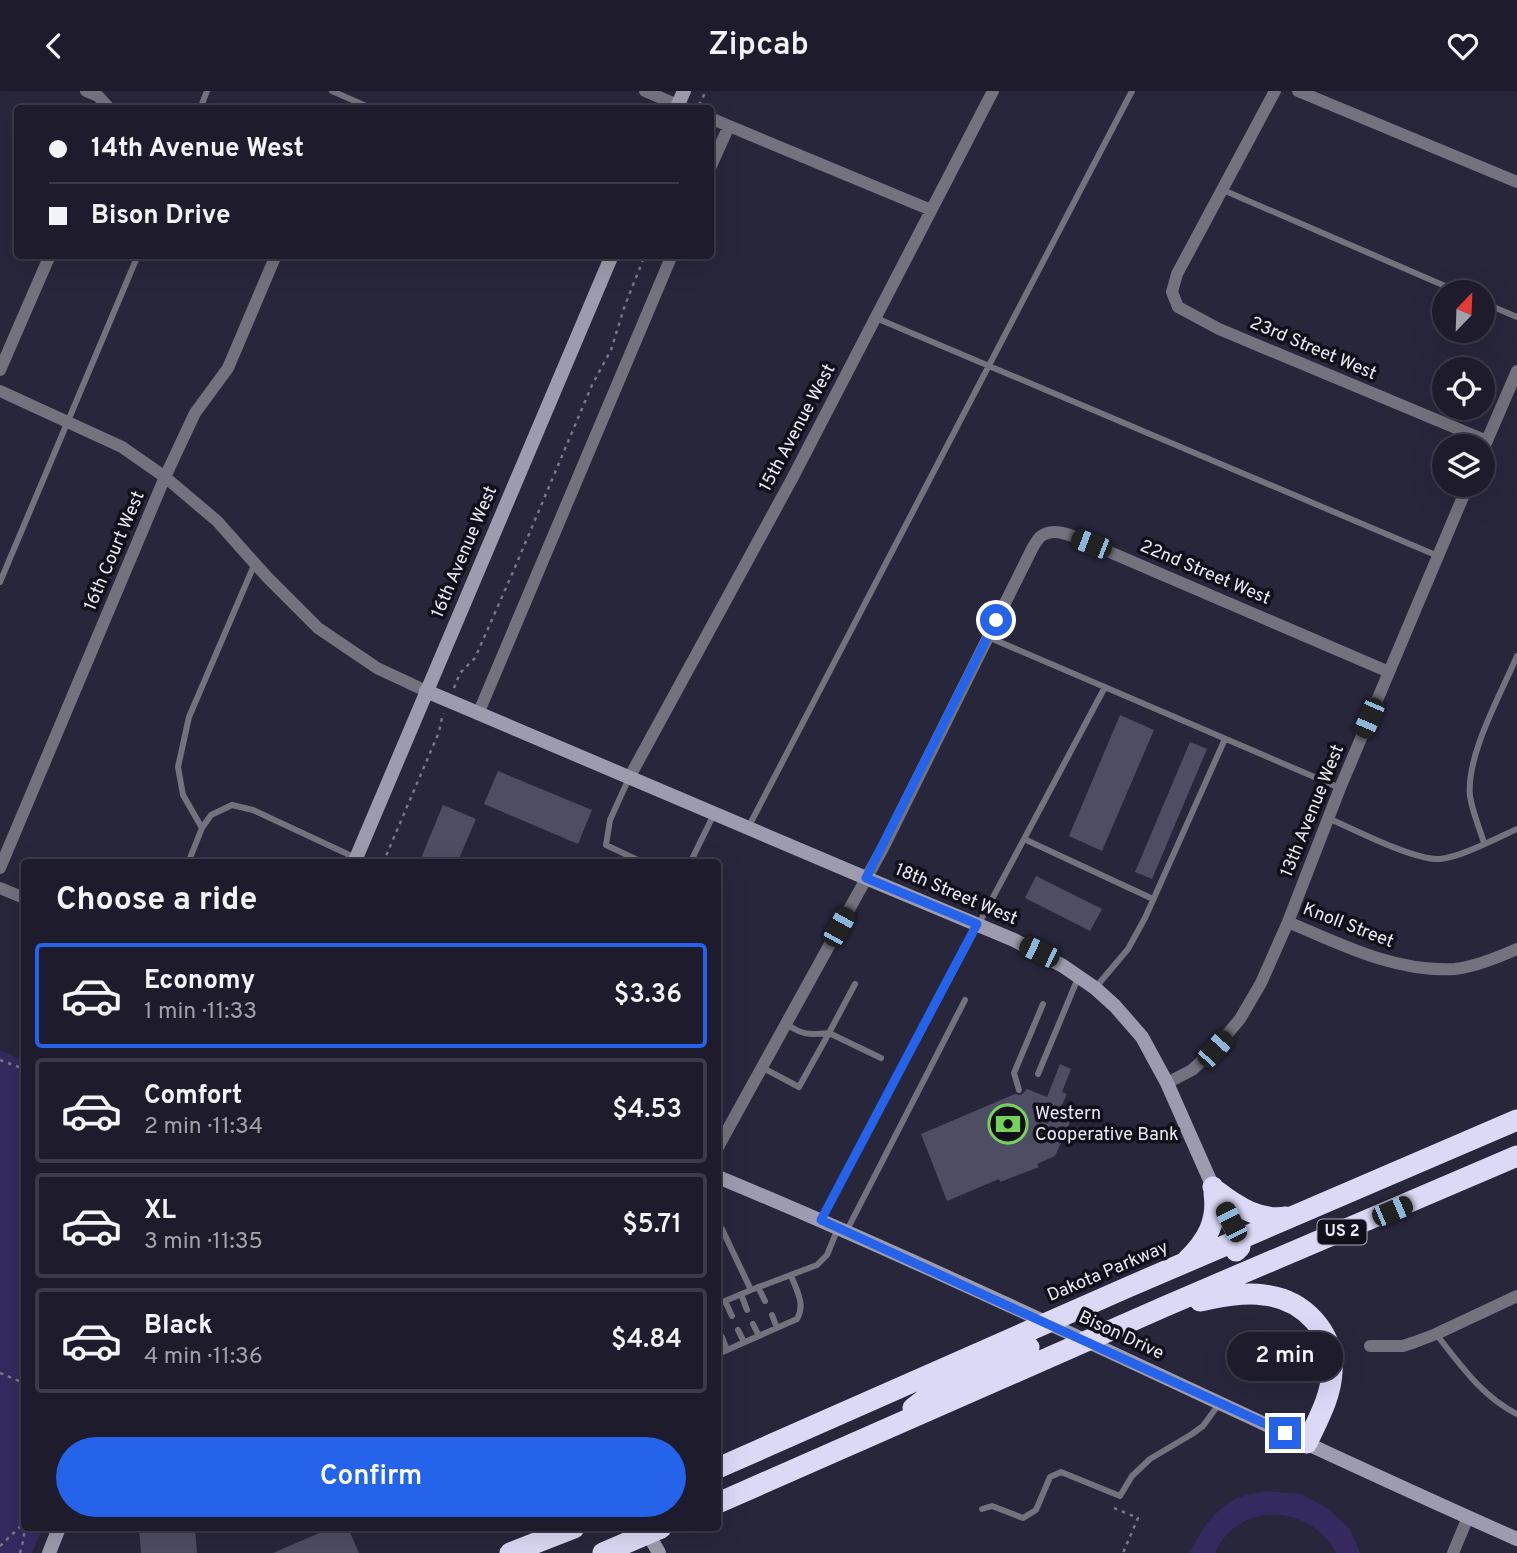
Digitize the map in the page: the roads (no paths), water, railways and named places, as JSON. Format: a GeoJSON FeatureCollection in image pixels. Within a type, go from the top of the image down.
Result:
{"type":"FeatureCollection","features":[{"type":"Feature","properties":{"kind":"highway","name":"Dakota Parkway"},"geometry":{"type":"LineString","coordinates":[[721,1467],[981,1360],[1127,1295],[1180,1266],[1240,1239],[1517,1120]]}},
{"type":"Feature","properties":{"kind":"highway","name":"US 2"},"geometry":{"type":"LineString","coordinates":[[721,1502],[1166,1306],[1517,1156]]}},
{"type":"Feature","properties":{"kind":"highway"},"geometry":{"type":"LineString","coordinates":[[1213,1188],[1250,1212],[1276,1219],[1294,1216]]}},
{"type":"Feature","properties":{"kind":"highway"},"geometry":{"type":"LineString","coordinates":[[890,1427],[939,1388],[981,1360],[1064,1331],[1127,1295],[1235,1253],[1240,1247],[1240,1239],[1213,1188]]}},
{"type":"Feature","properties":{"kind":"highway"},"geometry":{"type":"LineString","coordinates":[[1180,1266],[1203,1243],[1213,1224],[1213,1188]]}},
{"type":"Feature","properties":{"kind":"highway"},"geometry":{"type":"LineString","coordinates":[[1166,1306],[1223,1297],[1265,1295],[1283,1299],[1308,1313],[1326,1339],[1332,1371],[1324,1406],[1307,1443]]}},
{"type":"Feature","properties":{"kind":"highway"},"geometry":{"type":"LineString","coordinates":[[510,1553],[566,1531]]}},
{"type":"Feature","properties":{"kind":"highway"},"geometry":{"type":"LineString","coordinates":[[603,1553],[649,1531]]}},
{"type":"Feature","properties":{"kind":"street"},"geometry":{"type":"LineString","coordinates":[[86,91],[98,96],[106,105]]}},
{"type":"Feature","properties":{"kind":"street"},"geometry":{"type":"LineString","coordinates":[[645,91],[681,103]]}},
{"type":"Feature","properties":{"kind":"street","name":"15th Avenue West"},"geometry":{"type":"LineString","coordinates":[[629,778],[793,477],[993,91]]}},
{"type":"Feature","properties":{"kind":"street","name":"23rd Street West"},"geometry":{"type":"LineString","coordinates":[[1275,91],[1177,274],[1172,292],[1178,307],[1219,329],[1458,434]]}},
{"type":"Feature","properties":{"kind":"street"},"geometry":{"type":"LineString","coordinates":[[1298,91],[1517,182]]}},
{"type":"Feature","properties":{"kind":"street"},"geometry":{"type":"LineString","coordinates":[[714,120],[932,210]]}},
{"type":"Feature","properties":{"kind":"street"},"geometry":{"type":"LineString","coordinates":[[714,159],[729,126]]}},
{"type":"Feature","properties":{"kind":"street"},"geometry":{"type":"LineString","coordinates":[[0,370],[48,259]]}},
{"type":"Feature","properties":{"kind":"street","name":"16th Court West"},"geometry":{"type":"LineString","coordinates":[[0,868],[165,477],[195,413],[228,369],[274,259]]}},
{"type":"Feature","properties":{"kind":"street","name":"16th Avenue West"},"geometry":{"type":"LineString","coordinates":[[355,859],[610,259]]}},
{"type":"Feature","properties":{"kind":"street"},"geometry":{"type":"LineString","coordinates":[[478,714],[670,259]]}},
{"type":"Feature","properties":{"kind":"street"},"geometry":{"type":"LineString","coordinates":[[1490,434],[1517,371]]}},
{"type":"Feature","properties":{"kind":"street"},"geometry":{"type":"LineString","coordinates":[[0,391],[122,447],[165,477],[217,521],[318,628],[377,667],[426,691]]}},
{"type":"Feature","properties":{"kind":"street","name":"13th Avenue West"},"geometry":{"type":"LineString","coordinates":[[1167,1083],[1201,1063],[1234,1026],[1261,983],[1463,497]]}},
{"type":"Feature","properties":{"kind":"street","name":"22nd Street West"},"geometry":{"type":"LineString","coordinates":[[721,1142],[866,878],[1032,547],[1040,537],[1052,532],[1063,533],[1389,671]]}},
{"type":"Feature","properties":{"kind":"street","name":"18th Street West"},"geometry":{"type":"LineString","coordinates":[[426,691],[977,924],[1039,952],[1079,977],[1120,1011],[1142,1037],[1167,1083],[1213,1188]]}},
{"type":"Feature","properties":{"kind":"street"},"geometry":{"type":"LineString","coordinates":[[0,888],[21,897]]}},
{"type":"Feature","properties":{"kind":"street","name":"Knoll Street"},"geometry":{"type":"LineString","coordinates":[[1288,922],[1372,958],[1417,967],[1456,969],[1517,949]]}},
{"type":"Feature","properties":{"kind":"street","name":"Bison Drive"},"geometry":{"type":"LineString","coordinates":[[721,1178],[821,1220],[1468,1517]]}},
{"type":"Feature","properties":{"kind":"street"},"geometry":{"type":"LineString","coordinates":[[1370,1346],[1403,1346],[1436,1334],[1517,1296]]}},
{"type":"Feature","properties":{"kind":"street"},"geometry":{"type":"LineString","coordinates":[[1453,1553],[1468,1517],[1517,1539]]}},
{"type":"Feature","properties":{"kind":"street"},"geometry":{"type":"LineString","coordinates":[[49,1553],[59,1531]]}},
{"type":"Feature","properties":{"kind":"street"},"geometry":{"type":"LineString","coordinates":[[651,1531],[659,1553]]}},
{"type":"Feature","properties":{"kind":"lane"},"geometry":{"type":"LineString","coordinates":[[332,91],[364,105]]}},
{"type":"Feature","properties":{"kind":"lane"},"geometry":{"type":"LineString","coordinates":[[748,828],[1132,91]]}},
{"type":"Feature","properties":{"kind":"lane"},"geometry":{"type":"LineString","coordinates":[[1223,190],[1432,280]]}},
{"type":"Feature","properties":{"kind":"lane"},"geometry":{"type":"LineString","coordinates":[[0,582],[136,259]]}},
{"type":"Feature","properties":{"kind":"lane"},"geometry":{"type":"LineString","coordinates":[[1495,308],[1517,317]]}},
{"type":"Feature","properties":{"kind":"lane"},"geometry":{"type":"LineString","coordinates":[[875,318],[1438,556]]}},
{"type":"Feature","properties":{"kind":"lane"},"geometry":{"type":"LineString","coordinates":[[202,828],[183,795],[178,767],[189,717],[255,563]]}},
{"type":"Feature","properties":{"kind":"lane"},"geometry":{"type":"LineString","coordinates":[[988,637],[1340,788]]}},
{"type":"Feature","properties":{"kind":"lane"},"geometry":{"type":"LineString","coordinates":[[1485,843],[1470,797],[1472,771],[1477,748],[1517,656]]}},
{"type":"Feature","properties":{"kind":"lane"},"geometry":{"type":"LineString","coordinates":[[821,1220],[1105,687]]}},
{"type":"Feature","properties":{"kind":"lane"},"geometry":{"type":"LineString","coordinates":[[1095,988],[1128,949],[1225,739]]}},
{"type":"Feature","properties":{"kind":"lane"},"geometry":{"type":"LineString","coordinates":[[629,778],[610,820],[606,845],[636,859]]}},
{"type":"Feature","properties":{"kind":"lane"},"geometry":{"type":"LineString","coordinates":[[190,859],[202,828],[211,815],[232,805],[253,810],[353,859]]}},
{"type":"Feature","properties":{"kind":"lane"},"geometry":{"type":"LineString","coordinates":[[692,859],[715,814]]}},
{"type":"Feature","properties":{"kind":"lane"},"geometry":{"type":"LineString","coordinates":[[1328,818],[1415,855],[1440,859],[1466,852],[1517,829]]}},
{"type":"Feature","properties":{"kind":"lane"},"geometry":{"type":"LineString","coordinates":[[1024,839],[1153,899]]}},
{"type":"Feature","properties":{"kind":"lane"},"geometry":{"type":"LineString","coordinates":[[1038,1074],[1079,977]]}},
{"type":"Feature","properties":{"kind":"lane"},"geometry":{"type":"LineString","coordinates":[[762,1068],[799,1087],[855,983]]}},
{"type":"Feature","properties":{"kind":"lane"},"geometry":{"type":"LineString","coordinates":[[721,1303],[817,1265],[827,1255],[965,1000]]}},
{"type":"Feature","properties":{"kind":"lane"},"geometry":{"type":"LineString","coordinates":[[1019,1090],[1014,1073],[1043,1004]]}},
{"type":"Feature","properties":{"kind":"lane"},"geometry":{"type":"LineString","coordinates":[[786,1024],[801,1034],[828,1033],[881,1058]]}},
{"type":"Feature","properties":{"kind":"lane"},"geometry":{"type":"LineString","coordinates":[[721,1228],[755,1289],[765,1301]]}},
{"type":"Feature","properties":{"kind":"lane"},"geometry":{"type":"LineString","coordinates":[[721,1353],[797,1319],[802,1312],[802,1304],[791,1275]]}},
{"type":"Feature","properties":{"kind":"lane"},"geometry":{"type":"LineString","coordinates":[[741,1294],[747,1310]]}},
{"type":"Feature","properties":{"kind":"lane"},"geometry":{"type":"LineString","coordinates":[[725,1301],[732,1316]]}},
{"type":"Feature","properties":{"kind":"lane"},"geometry":{"type":"LineString","coordinates":[[772,1315],[777,1328]]}},
{"type":"Feature","properties":{"kind":"lane"},"geometry":{"type":"LineString","coordinates":[[754,1324],[759,1336]]}},
{"type":"Feature","properties":{"kind":"lane"},"geometry":{"type":"LineString","coordinates":[[738,1330],[744,1342]]}},
{"type":"Feature","properties":{"kind":"lane"},"geometry":{"type":"LineString","coordinates":[[1436,1334],[1485,1392],[1517,1414]]}},
{"type":"Feature","properties":{"kind":"lane"},"geometry":{"type":"LineString","coordinates":[[722,1336],[727,1350]]}},
{"type":"Feature","properties":{"kind":"lane"},"geometry":{"type":"LineString","coordinates":[[982,1509],[992,1506],[1023,1518],[1036,1510],[1051,1476],[1061,1472],[1119,1496],[1132,1476],[1150,1459],[1203,1426],[1220,1403]]}},
{"type":"Feature","properties":{"kind":"place","name":"Western Cooperative Bank"},"geometry":{"type":"Point","coordinates":[1008,1124]}}]}
